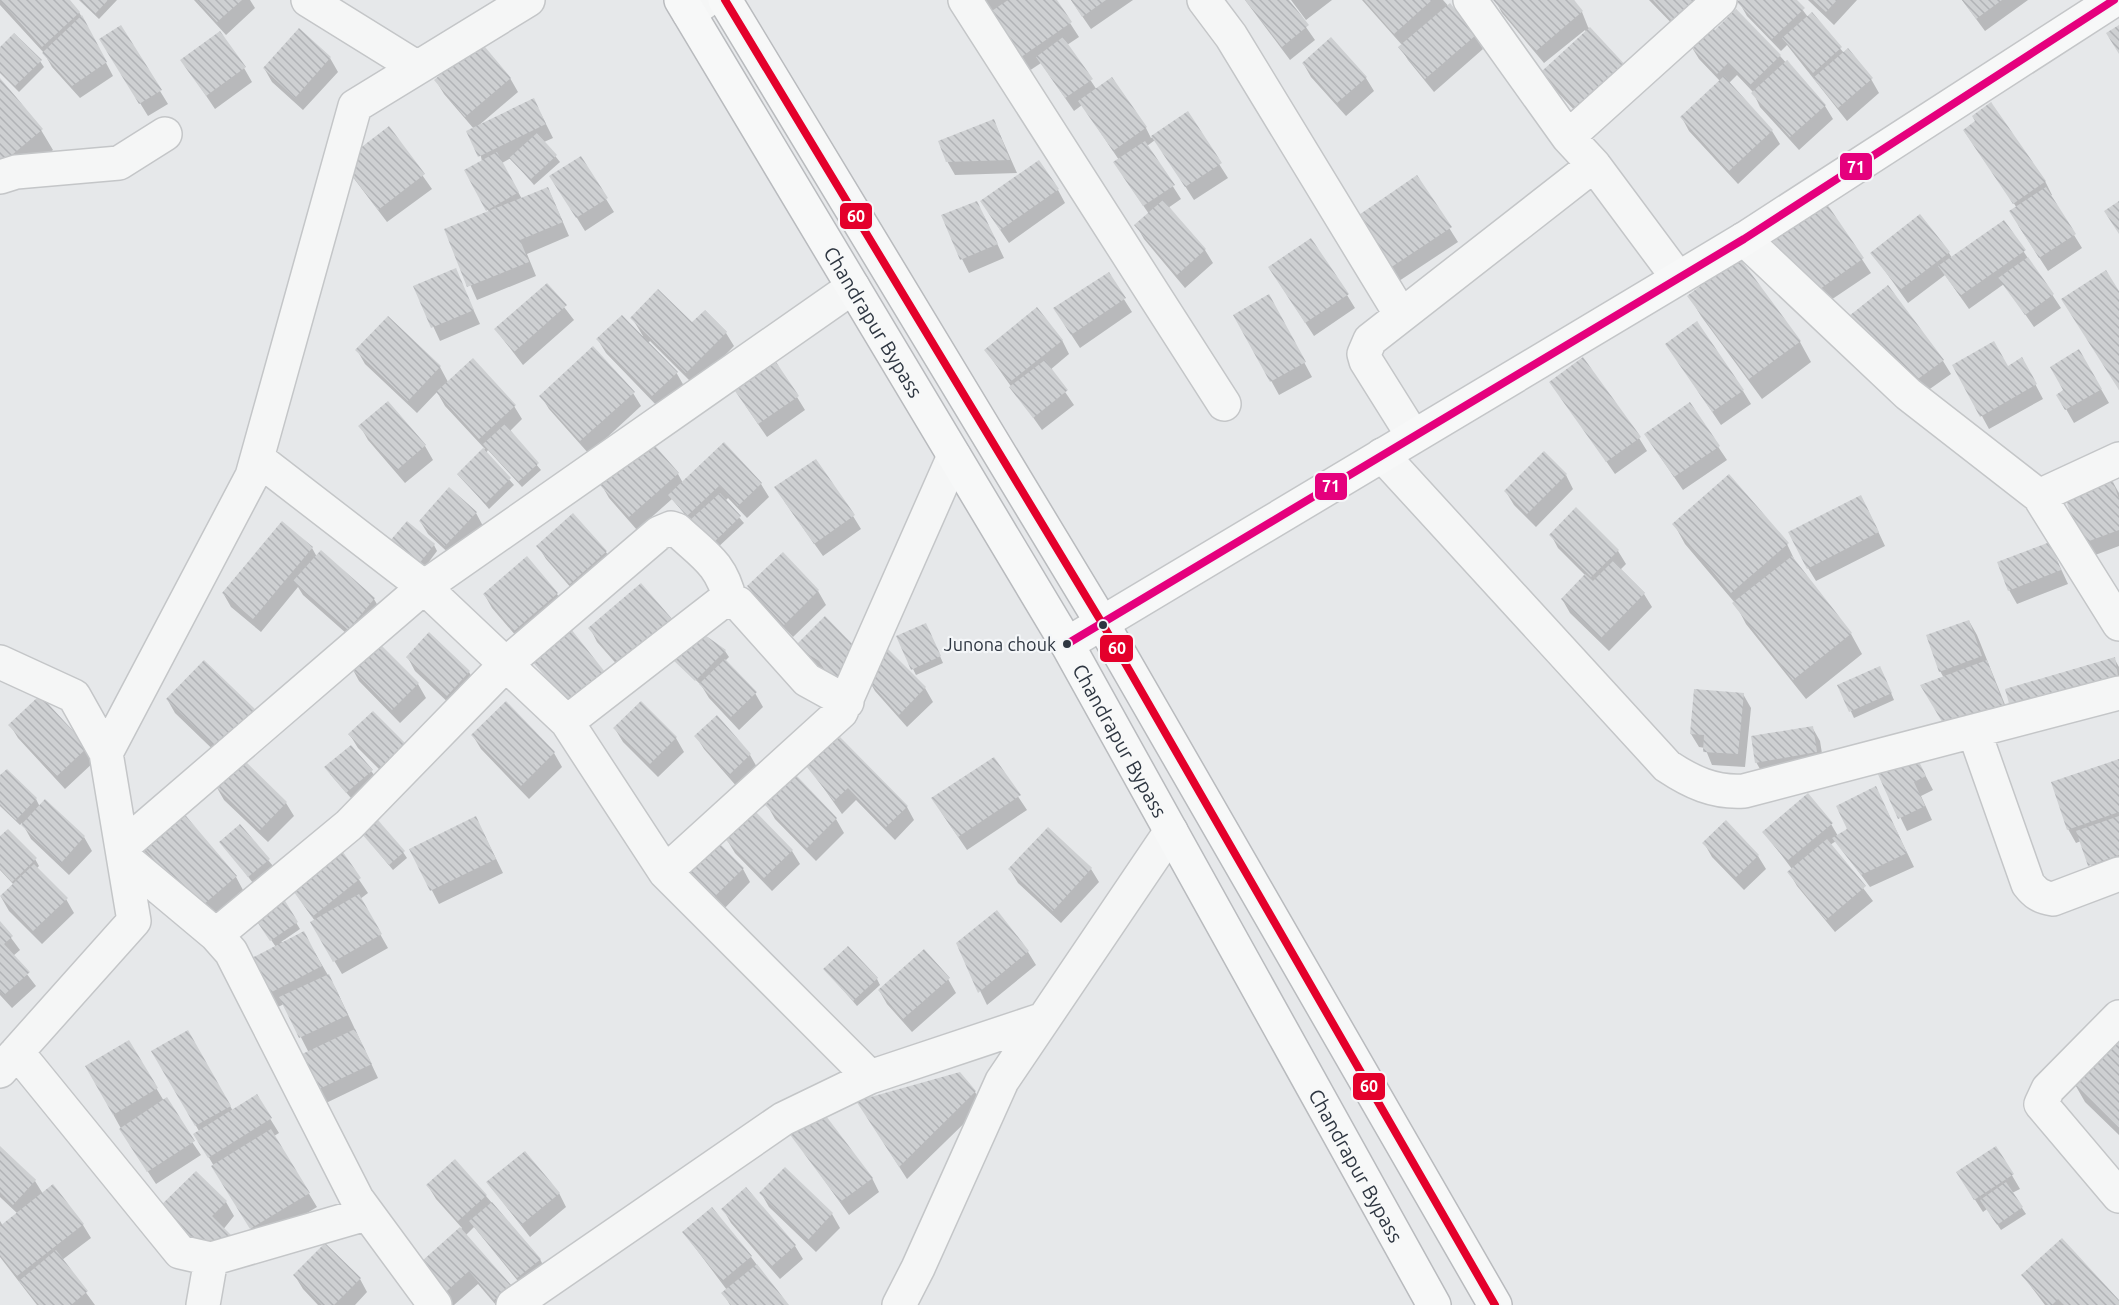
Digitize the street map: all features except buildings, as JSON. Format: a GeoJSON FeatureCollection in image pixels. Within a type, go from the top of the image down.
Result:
{"type":"FeatureCollection","features":[{"type":"Feature","properties":{"kind":"main road","name":"Chandrapur Bypass"},"geometry":{"type":"LineString","coordinates":[[725,0],[1101,623],[1495,1305]]}},
{"type":"Feature","properties":{"kind":"main road"},"geometry":{"type":"LineString","coordinates":[[1067,644],[1744,238],[2114,0]]}},
{"type":"Feature","properties":{"kind":"main road","name":"Chandrapur Bypass"},"geometry":{"type":"LineString","coordinates":[[692,4],[853,287],[1067,644],[1434,1305]]}},
{"type":"Feature","properties":{"kind":"street"},"geometry":{"type":"LineString","coordinates":[[308,0],[416,67]]}},
{"type":"Feature","properties":{"kind":"street"},"geometry":{"type":"LineString","coordinates":[[106,753],[252,477],[355,106],[528,0]]}},
{"type":"Feature","properties":{"kind":"street"},"geometry":{"type":"LineString","coordinates":[[965,0],[1224,404]]}},
{"type":"Feature","properties":{"kind":"street"},"geometry":{"type":"LineString","coordinates":[[1204,0],[1234,42],[1401,315]]}},
{"type":"Feature","properties":{"kind":"street"},"geometry":{"type":"LineString","coordinates":[[1470,0],[1569,137],[1594,165],[1678,278]]}},
{"type":"Feature","properties":{"kind":"street"},"geometry":{"type":"LineString","coordinates":[[1569,137],[1720,0]]}},
{"type":"Feature","properties":{"kind":"street"},"geometry":{"type":"LineString","coordinates":[[0,177],[16,172],[119,163],[165,134]]}},
{"type":"Feature","properties":{"kind":"street"},"geometry":{"type":"LineString","coordinates":[[1413,436],[1364,354],[1370,340],[1594,165]]}},
{"type":"Feature","properties":{"kind":"street"},"geometry":{"type":"LineString","coordinates":[[1744,238],[1908,394],[2039,496],[2119,624]]}},
{"type":"Feature","properties":{"kind":"street"},"geometry":{"type":"LineString","coordinates":[[123,853],[424,587],[853,287]]}},
{"type":"Feature","properties":{"kind":"street"},"geometry":{"type":"LineString","coordinates":[[1382,455],[1667,766],[1686,778],[1727,792],[1744,791],[2119,693]]}},
{"type":"Feature","properties":{"kind":"street"},"geometry":{"type":"LineString","coordinates":[[665,872],[834,721],[847,702],[954,456]]}},
{"type":"Feature","properties":{"kind":"street"},"geometry":{"type":"LineString","coordinates":[[257,458],[424,587],[567,722],[665,872],[870,1077]]}},
{"type":"Feature","properties":{"kind":"street"},"geometry":{"type":"LineString","coordinates":[[2039,496],[2119,459]]}},
{"type":"Feature","properties":{"kind":"street"},"geometry":{"type":"LineString","coordinates":[[216,935],[356,819],[507,663],[659,533],[671,528],[718,568],[726,580],[730,601]]}},
{"type":"Feature","properties":{"kind":"street"},"geometry":{"type":"LineString","coordinates":[[567,722],[716,604],[730,601],[738,603],[807,680],[847,702]]}},
{"type":"Feature","properties":{"kind":"street"},"geometry":{"type":"LineString","coordinates":[[0,662],[74,696],[106,753],[135,921],[8,1062],[180,1252],[211,1259],[366,1214]]}},
{"type":"Feature","properties":{"kind":"street"},"geometry":{"type":"LineString","coordinates":[[1974,731],[2028,884],[2034,892],[2053,899],[2119,874]]}},
{"type":"Feature","properties":{"kind":"street"},"geometry":{"type":"LineString","coordinates":[[898,1305],[918,1268],[1002,1081],[1041,1020],[1171,831]]}},
{"type":"Feature","properties":{"kind":"street"},"geometry":{"type":"LineString","coordinates":[[123,853],[216,935],[243,971],[366,1214],[435,1305]]}},
{"type":"Feature","properties":{"kind":"street"},"geometry":{"type":"LineString","coordinates":[[2119,1017],[2048,1089],[2041,1104],[2119,1196]]}},
{"type":"Feature","properties":{"kind":"street"},"geometry":{"type":"LineString","coordinates":[[513,1305],[783,1119],[870,1077],[1041,1020]]}},
{"type":"Feature","properties":{"kind":"street"},"geometry":{"type":"LineString","coordinates":[[203,1305],[211,1259]]}},
{"type":"Feature","properties":{"kind":"transit line","name":"60"},"geometry":{"type":"LineString","coordinates":[[725,0],[1102,623],[1495,1305]]}},
{"type":"Feature","properties":{"kind":"transit line","name":"71"},"geometry":{"type":"LineString","coordinates":[[1067,644],[1744,239],[2114,0]]}},
{"type":"Feature","properties":{"kind":"place","name":"Junona chouk"},"geometry":{"type":"Point","coordinates":[1067,644]}}]}
